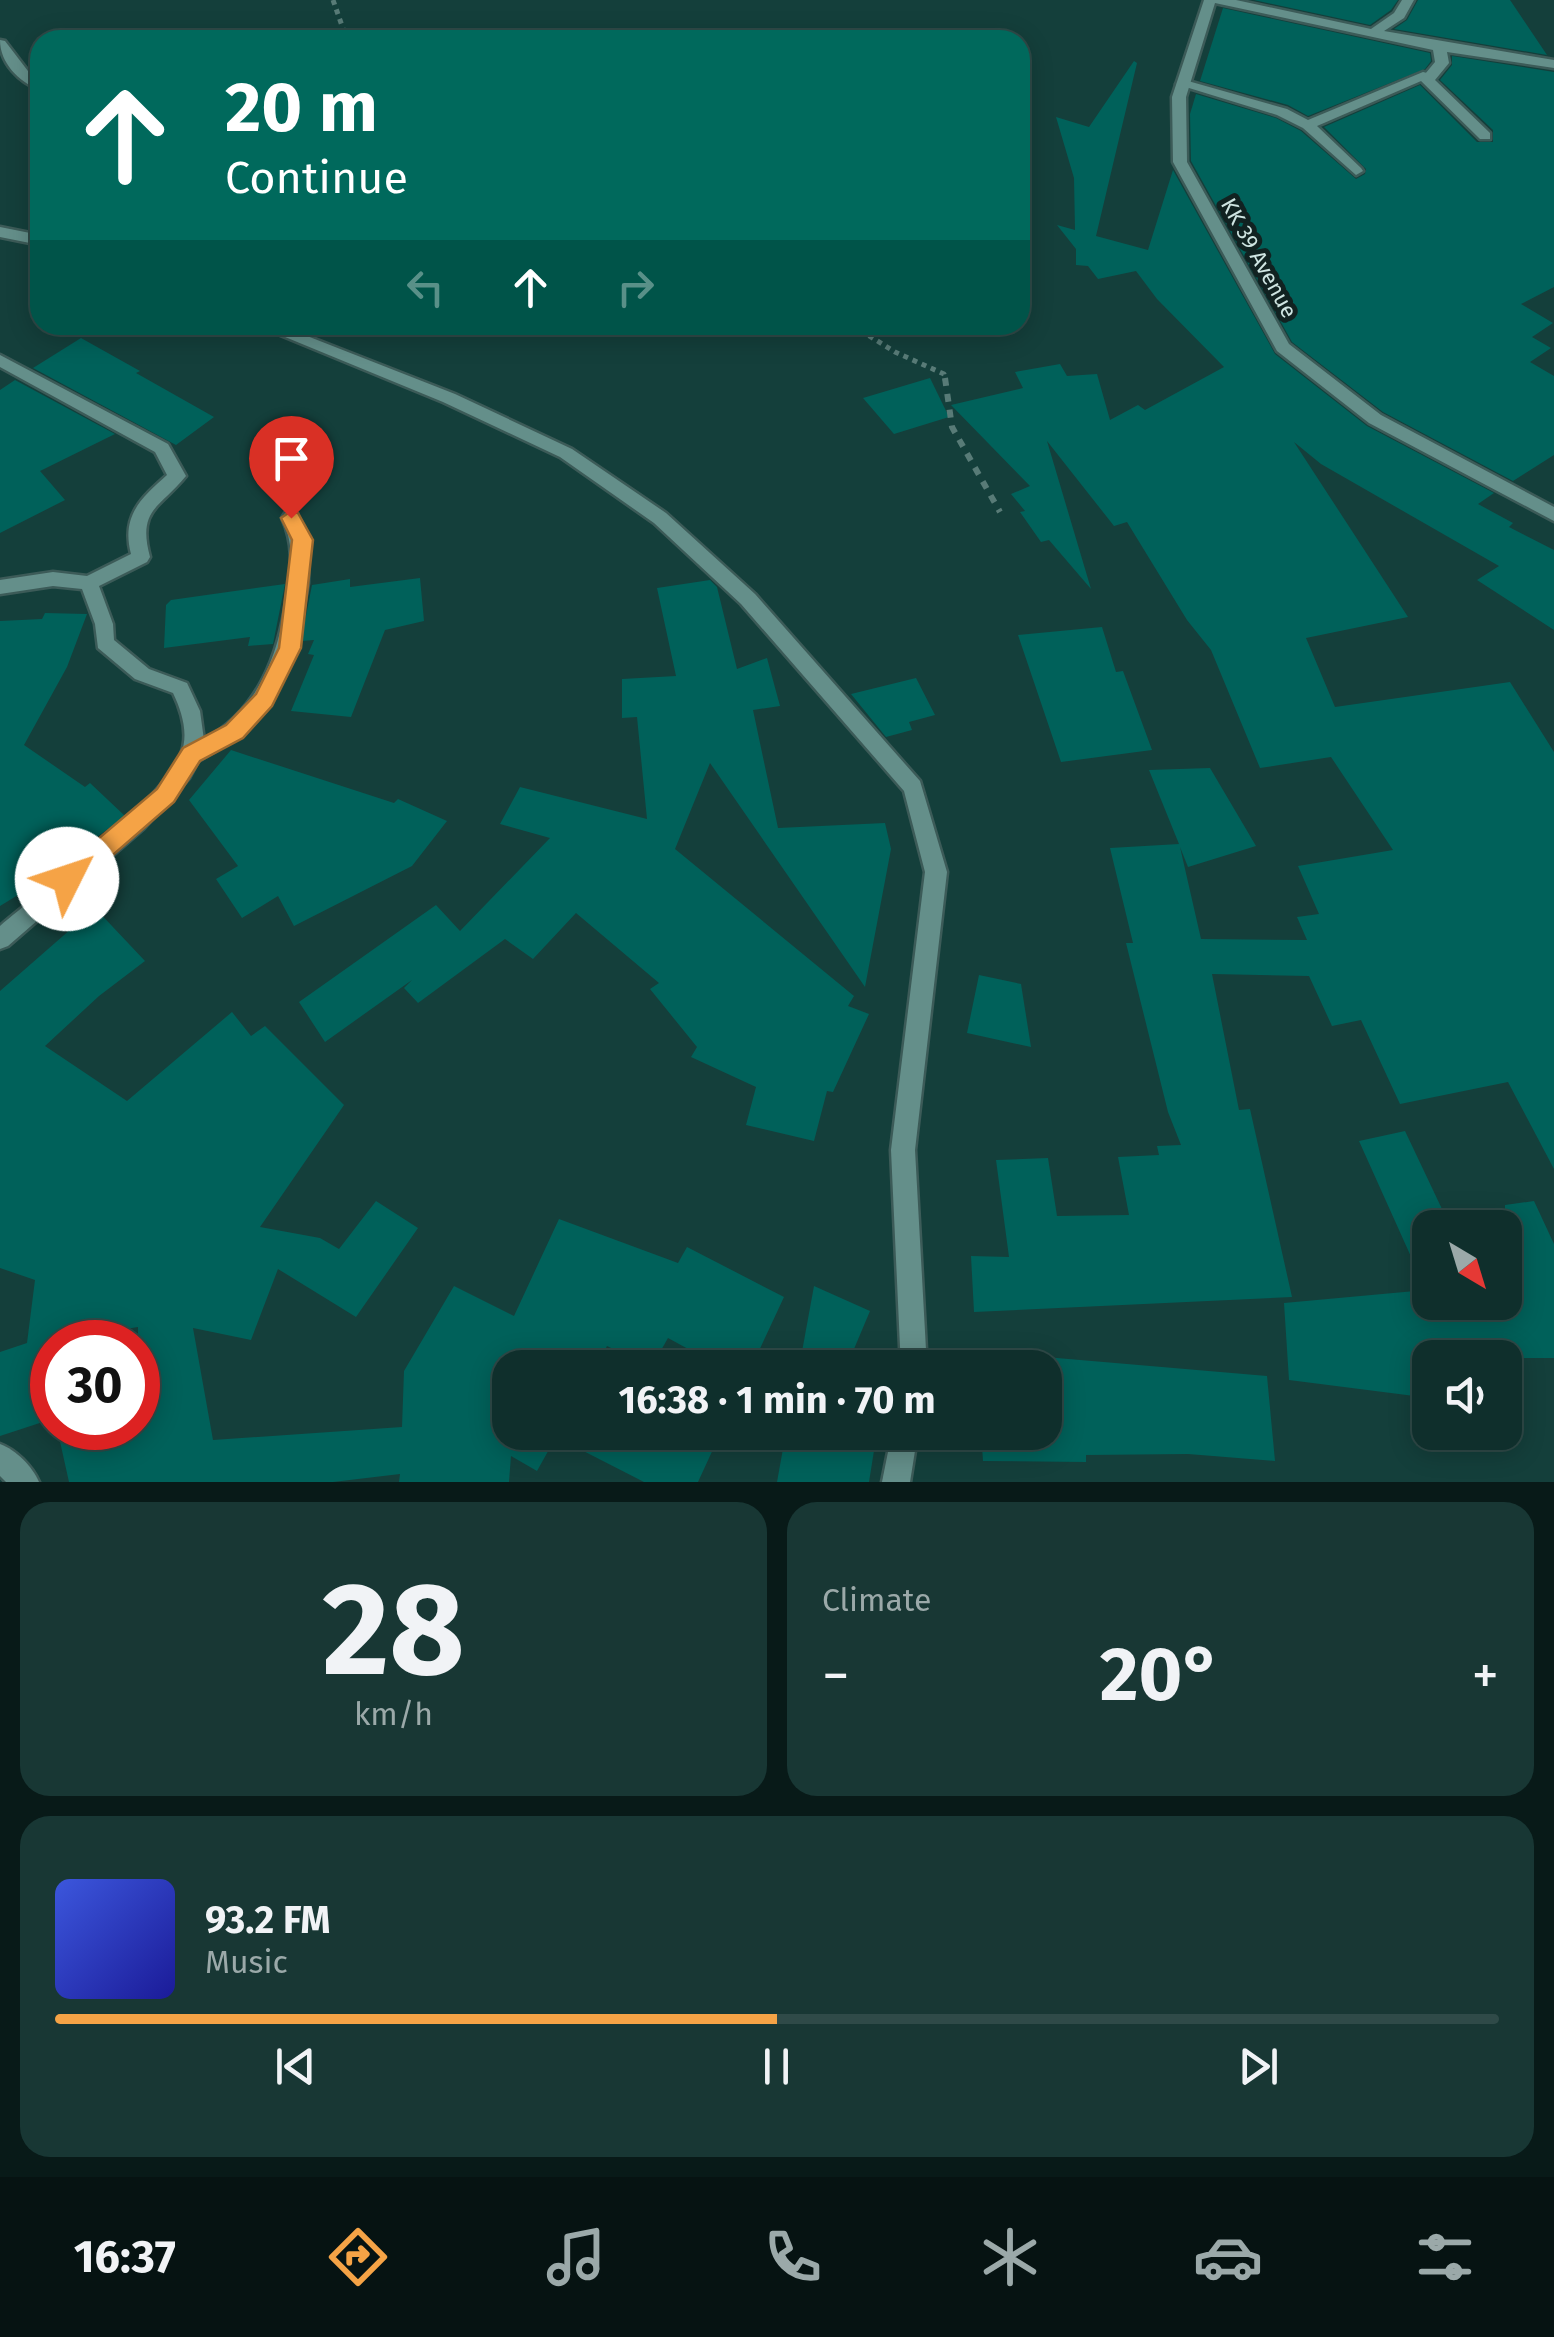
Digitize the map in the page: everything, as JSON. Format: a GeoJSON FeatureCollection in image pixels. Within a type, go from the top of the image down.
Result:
{"type":"FeatureCollection","features":[{"type":"Feature","properties":{"kind":"street","name":"KK 39 Avenue"},"geometry":{"type":"LineString","coordinates":[[1210,0],[1179,97],[1180,162],[1283,346],[1374,419],[1554,515]]}},
{"type":"Feature","properties":{"kind":"street"},"geometry":{"type":"LineString","coordinates":[[1218,0],[1439,47],[1554,64]]}},
{"type":"Feature","properties":{"kind":"street"},"geometry":{"type":"LineString","coordinates":[[1376,31],[1399,15],[1408,0]]}},
{"type":"Feature","properties":{"kind":"street"},"geometry":{"type":"LineString","coordinates":[[1308,125],[1428,75],[1442,63],[1439,47]]}},
{"type":"Feature","properties":{"kind":"street"},"geometry":{"type":"LineString","coordinates":[[2,48],[30,80]]}},
{"type":"Feature","properties":{"kind":"street"},"geometry":{"type":"LineString","coordinates":[[1428,75],[1427,80],[1484,136]]}},
{"type":"Feature","properties":{"kind":"street"},"geometry":{"type":"LineString","coordinates":[[1183,84],[1282,112],[1308,125],[1356,171]]}},
{"type":"Feature","properties":{"kind":"street"},"geometry":{"type":"LineString","coordinates":[[0,232],[30,238]]}},
{"type":"Feature","properties":{"kind":"street"},"geometry":{"type":"LineString","coordinates":[[289,335],[449,398],[566,453],[660,518],[748,599],[913,786],[936,872],[903,1150],[913,1350]]}},
{"type":"Feature","properties":{"kind":"street"},"geometry":{"type":"LineString","coordinates":[[0,360],[162,448],[177,476],[140,510],[133,534],[141,557],[90,583],[53,579],[0,587]]}},
{"type":"Feature","properties":{"kind":"street"},"geometry":{"type":"LineString","coordinates":[[192,755],[234,732],[264,700],[290,648],[302,540],[291,518]]}},
{"type":"Feature","properties":{"kind":"street"},"geometry":{"type":"LineString","coordinates":[[0,939],[166,796],[192,755],[195,716],[180,688],[142,674],[105,643],[104,624],[90,583]]}},
{"type":"Feature","properties":{"kind":"street"},"geometry":{"type":"LineString","coordinates":[[896,1482],[902,1450]]}},
{"type":"Feature","properties":{"kind":"street"},"geometry":{"type":"LineString","coordinates":[[0,1458],[25,1482]]}},
{"type":"Feature","properties":{"kind":"path"},"geometry":{"type":"LineString","coordinates":[[333,0],[337,2],[343,30]]}},
{"type":"Feature","properties":{"kind":"path"},"geometry":{"type":"LineString","coordinates":[[868,335],[944,374],[952,427],[1000,512]]}},
{"type":"Feature","properties":{"kind":"building"},"geometry":{"type":"Polygon","coordinates":[[[1254,0],[1398,0],[1370,25],[1254,0]]]}},
{"type":"Feature","properties":{"kind":"building"},"geometry":{"type":"Polygon","coordinates":[[[1418,0],[1510,0],[1547,55],[1394,29],[1407,20],[1418,0]]]}},
{"type":"Feature","properties":{"kind":"building"},"geometry":{"type":"Polygon","coordinates":[[[1223,8],[1430,53],[1431,61],[1425,69],[1308,116],[1288,105],[1200,81],[1223,8]]]}},
{"type":"Feature","properties":{"kind":"building"},"geometry":{"type":"Polygon","coordinates":[[[1452,56],[1554,72],[1554,287],[1521,304],[1553,323],[1532,337],[1551,348],[1530,362],[1554,376],[1554,455],[1513,481],[1383,412],[1292,342],[1191,161],[1190,114],[1196,94],[1276,118],[1301,131],[1356,179],[1366,169],[1324,127],[1420,85],[1477,142],[1493,142],[1493,130],[1440,80],[1452,65],[1452,56]]]}},
{"type":"Feature","properties":{"kind":"building"},"geometry":{"type":"Polygon","coordinates":[[[1134,61],[1137,63],[1096,236],[1148,250],[1173,170],[1275,354],[1367,426],[1494,493],[1478,504],[1513,523],[1509,527],[1554,550],[1554,630],[1477,580],[1499,566],[1321,464],[1294,442],[1408,617],[1306,638],[1335,707],[1510,682],[1554,752],[1554,1169],[1508,1082],[1400,1104],[1361,1020],[1332,1026],[1309,976],[1212,974],[1239,1110],[1250,1109],[1292,1297],[974,1312],[971,1256],[1009,1257],[996,1160],[1048,1158],[1057,1216],[1129,1215],[1118,1157],[1159,1155],[1157,1146],[1181,1145],[1168,1112],[1126,943],[1133,943],[1110,848],[1179,844],[1149,770],[1210,768],[1256,846],[1188,867],[1180,847],[1201,939],[1307,940],[1297,917],[1319,914],[1298,866],[1393,850],[1331,757],[1260,768],[1211,650],[1187,620],[1127,522],[1114,526],[1047,441],[1091,589],[1049,540],[1041,542],[1020,512],[1025,511],[1011,494],[1030,486],[951,405],[1023,388],[1015,372],[1060,364],[1067,376],[1097,374],[1110,420],[1138,405],[1145,410],[1224,367],[1157,299],[1136,271],[1098,279],[1088,266],[1076,265],[1076,249],[1057,225],[1075,230],[1074,178],[1056,117],[1089,127],[1134,61]]]}},
{"type":"Feature","properties":{"kind":"building"},"geometry":{"type":"Polygon","coordinates":[[[81,338],[214,417],[176,445],[33,368],[81,338]]]}},
{"type":"Feature","properties":{"kind":"building"},"geometry":{"type":"Polygon","coordinates":[[[930,378],[949,417],[894,434],[863,398],[930,378]]]}},
{"type":"Feature","properties":{"kind":"building"},"geometry":{"type":"Polygon","coordinates":[[[15,380],[115,434],[40,471],[65,500],[0,533],[0,390],[15,380]]]}},
{"type":"Feature","properties":{"kind":"building"},"geometry":{"type":"Polygon","coordinates":[[[420,578],[424,621],[385,630],[351,717],[291,711],[314,655],[308,654],[314,640],[301,641],[312,585],[350,579],[350,587],[420,578]]]}},
{"type":"Feature","properties":{"kind":"building"},"geometry":{"type":"Polygon","coordinates":[[[710,580],[717,587],[737,669],[767,658],[780,706],[753,710],[778,828],[885,823],[891,849],[865,987],[710,763],[675,849],[854,996],[848,1006],[869,1014],[833,1092],[827,1091],[814,1141],[746,1125],[756,1087],[691,1057],[697,1047],[650,989],[659,983],[576,913],[533,959],[505,939],[418,1003],[404,988],[412,980],[325,1042],[299,1002],[436,905],[460,931],[550,838],[500,824],[520,787],[647,819],[637,717],[622,718],[622,679],[676,676],[657,588],[710,580]]]}},
{"type":"Feature","properties":{"kind":"building"},"geometry":{"type":"Polygon","coordinates":[[[285,584],[273,644],[248,646],[250,637],[164,648],[166,605],[171,600],[285,584]]]}},
{"type":"Feature","properties":{"kind":"building"},"geometry":{"type":"Polygon","coordinates":[[[45,613],[87,614],[67,667],[24,745],[85,787],[90,783],[125,816],[57,867],[59,870],[0,906],[0,621],[42,619],[45,613]]]}},
{"type":"Feature","properties":{"kind":"building"},"geometry":{"type":"Polygon","coordinates":[[[1102,627],[1116,672],[1123,671],[1152,750],[1061,762],[1018,635],[1102,627]]]}},
{"type":"Feature","properties":{"kind":"building"},"geometry":{"type":"Polygon","coordinates":[[[916,678],[935,715],[909,722],[912,730],[886,737],[851,694],[916,678]]]}},
{"type":"Feature","properties":{"kind":"building"},"geometry":{"type":"Polygon","coordinates":[[[231,750],[394,803],[398,799],[447,821],[412,866],[294,926],[278,896],[242,918],[216,879],[238,866],[189,800],[231,750]]]}},
{"type":"Feature","properties":{"kind":"building"},"geometry":{"type":"Polygon","coordinates":[[[95,908],[145,961],[99,996],[45,1046],[127,1101],[232,1012],[251,1036],[265,1026],[344,1105],[260,1227],[320,1238],[339,1249],[376,1201],[418,1228],[356,1317],[278,1269],[251,1340],[193,1328],[213,1440],[402,1427],[404,1371],[454,1286],[514,1316],[559,1219],[678,1263],[687,1247],[784,1297],[759,1350],[690,1350],[668,1338],[661,1350],[615,1350],[607,1346],[605,1350],[492,1350],[492,1450],[549,1450],[537,1471],[511,1456],[509,1482],[399,1482],[400,1474],[333,1482],[69,1482],[62,1450],[160,1450],[160,1320],[30,1320],[30,1426],[0,1436],[0,1352],[27,1343],[35,1280],[0,1268],[0,991],[95,908]]]}},
{"type":"Feature","properties":{"kind":"building"},"geometry":{"type":"Polygon","coordinates":[[[979,975],[1021,984],[1031,1047],[967,1033],[979,975]]]}},
{"type":"Feature","properties":{"kind":"building"},"geometry":{"type":"Polygon","coordinates":[[[1405,1131],[1442,1210],[1412,1210],[1412,1259],[1359,1141],[1405,1131]]]}},
{"type":"Feature","properties":{"kind":"building"},"geometry":{"type":"Polygon","coordinates":[[[1534,1201],[1554,1244],[1554,1358],[1522,1358],[1522,1340],[1412,1340],[1412,1396],[1289,1380],[1284,1303],[1412,1291],[1412,1320],[1522,1320],[1522,1210],[1505,1210],[1505,1205],[1534,1201]]]}},
{"type":"Feature","properties":{"kind":"building"},"geometry":{"type":"Polygon","coordinates":[[[814,1286],[870,1311],[854,1350],[802,1350],[814,1286]]]}},
{"type":"Feature","properties":{"kind":"building"},"geometry":{"type":"Polygon","coordinates":[[[1062,1358],[1267,1376],[1275,1461],[1188,1454],[1086,1455],[1086,1462],[983,1461],[982,1450],[1062,1450],[1062,1358]]]}},
{"type":"Feature","properties":{"kind":"building"},"geometry":{"type":"Polygon","coordinates":[[[581,1450],[713,1450],[698,1482],[644,1482],[581,1450]]]}},
{"type":"Feature","properties":{"kind":"building"},"geometry":{"type":"Polygon","coordinates":[[[783,1450],[874,1450],[869,1482],[777,1482],[783,1450]]]}},
{"type":"Feature","properties":{"kind":"route"},"geometry":{"type":"LineString","coordinates":[[67,879],[166,796],[192,755],[234,732],[264,700],[290,648],[302,540],[291,518]]}}]}
